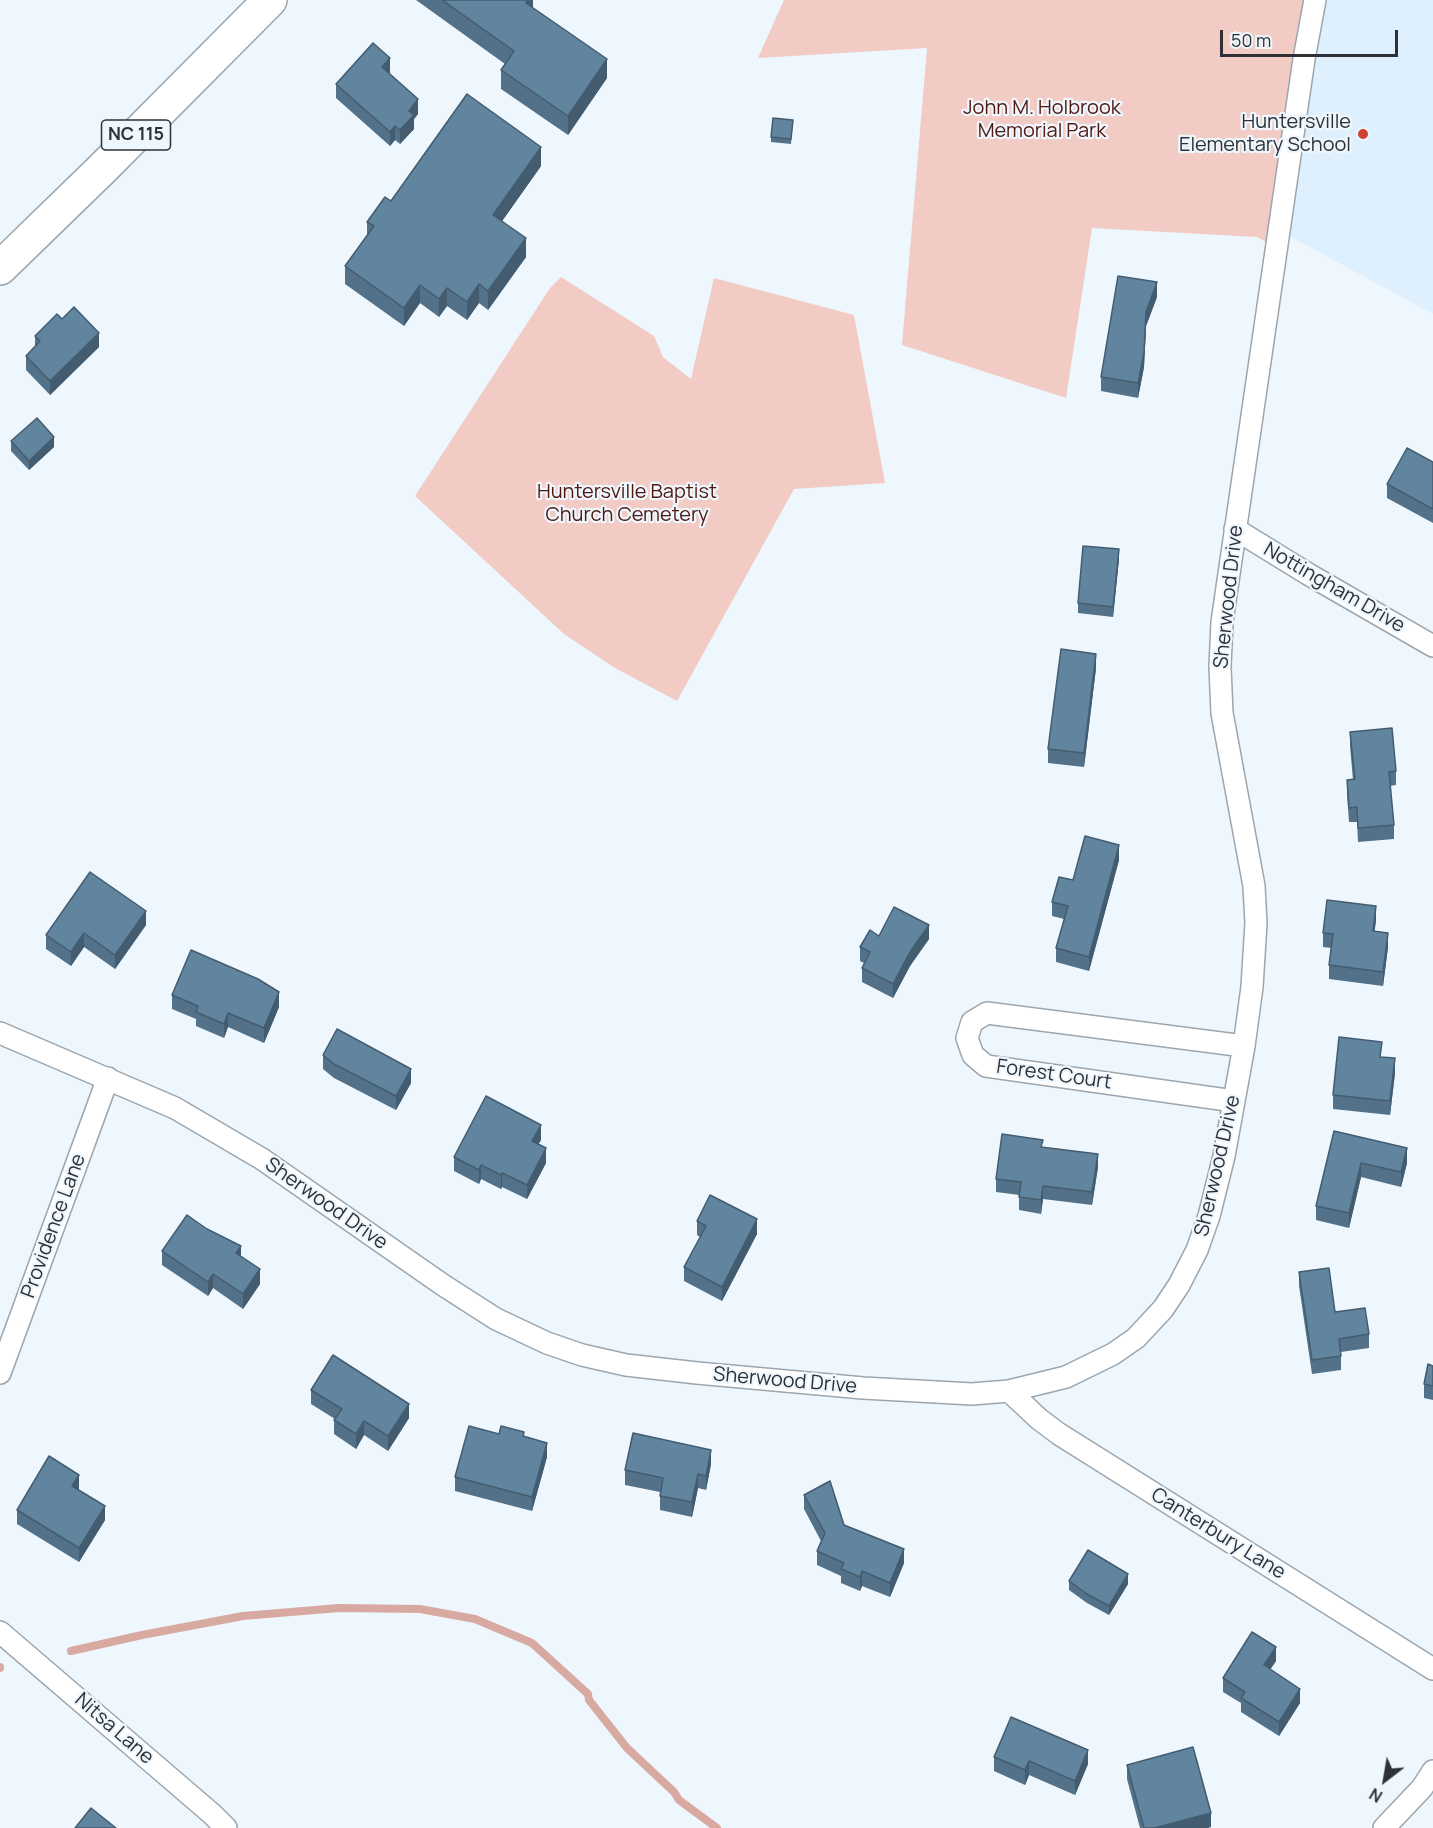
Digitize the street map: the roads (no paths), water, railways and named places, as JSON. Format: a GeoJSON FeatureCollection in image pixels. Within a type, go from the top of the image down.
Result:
{"type":"FeatureCollection","features":[{"type":"Feature","properties":{"kind":"main road","name":"NC 115"},"geometry":{"type":"LineString","coordinates":[[3,258],[95,176],[270,0]]}},
{"type":"Feature","properties":{"kind":"street","name":"Sherwood Drive"},"geometry":{"type":"LineString","coordinates":[[0,1032],[175,1108],[262,1160],[443,1286],[496,1318],[547,1343],[582,1355],[626,1365],[697,1373],[863,1388],[972,1394],[1009,1391],[1066,1377],[1113,1354],[1137,1338],[1163,1310],[1179,1285],[1193,1258],[1209,1216],[1224,1156],[1244,1046],[1253,976],[1256,923],[1254,895],[1222,713],[1220,667],[1222,622],[1304,59],[1315,0]]}},
{"type":"Feature","properties":{"kind":"street","name":"Nottingham Drive"},"geometry":{"type":"LineString","coordinates":[[1235,529],[1433,646]]}},
{"type":"Feature","properties":{"kind":"street","name":"Forest Court"},"geometry":{"type":"LineString","coordinates":[[1234,1101],[986,1066],[973,1055],[967,1038],[972,1022],[987,1012],[1244,1046]]}},
{"type":"Feature","properties":{"kind":"street","name":"Providence Lane"},"geometry":{"type":"LineString","coordinates":[[0,1373],[108,1078]]}},
{"type":"Feature","properties":{"kind":"street","name":"Canterbury Lane"},"geometry":{"type":"LineString","coordinates":[[1009,1391],[1059,1434],[1433,1669]]}},
{"type":"Feature","properties":{"kind":"street","name":"Nitsa Lane"},"geometry":{"type":"LineString","coordinates":[[0,1632],[226,1828]]}},
{"type":"Feature","properties":{"kind":"street"},"geometry":{"type":"LineString","coordinates":[[1384,1828],[1422,1788],[1433,1771]]}},
{"type":"Feature","properties":{"kind":"waterway"},"geometry":{"type":"LineString","coordinates":[[71,1651],[243,1616],[339,1608],[420,1609],[475,1619],[532,1643],[588,1694],[589,1700],[627,1748],[674,1792],[679,1800],[717,1828]]}},
{"type":"Feature","properties":{"kind":"place","name":"Huntersville Elementary School"},"geometry":{"type":"Point","coordinates":[1363,134]}},
{"type":"Feature","properties":{"kind":"park label","name":"John M. Holbrook Memorial Park"},"geometry":{"type":"Point","coordinates":[1042,120]}},
{"type":"Feature","properties":{"kind":"park label","name":"Huntersville Baptist Church Cemetery"},"geometry":{"type":"Point","coordinates":[627,504]}}]}
